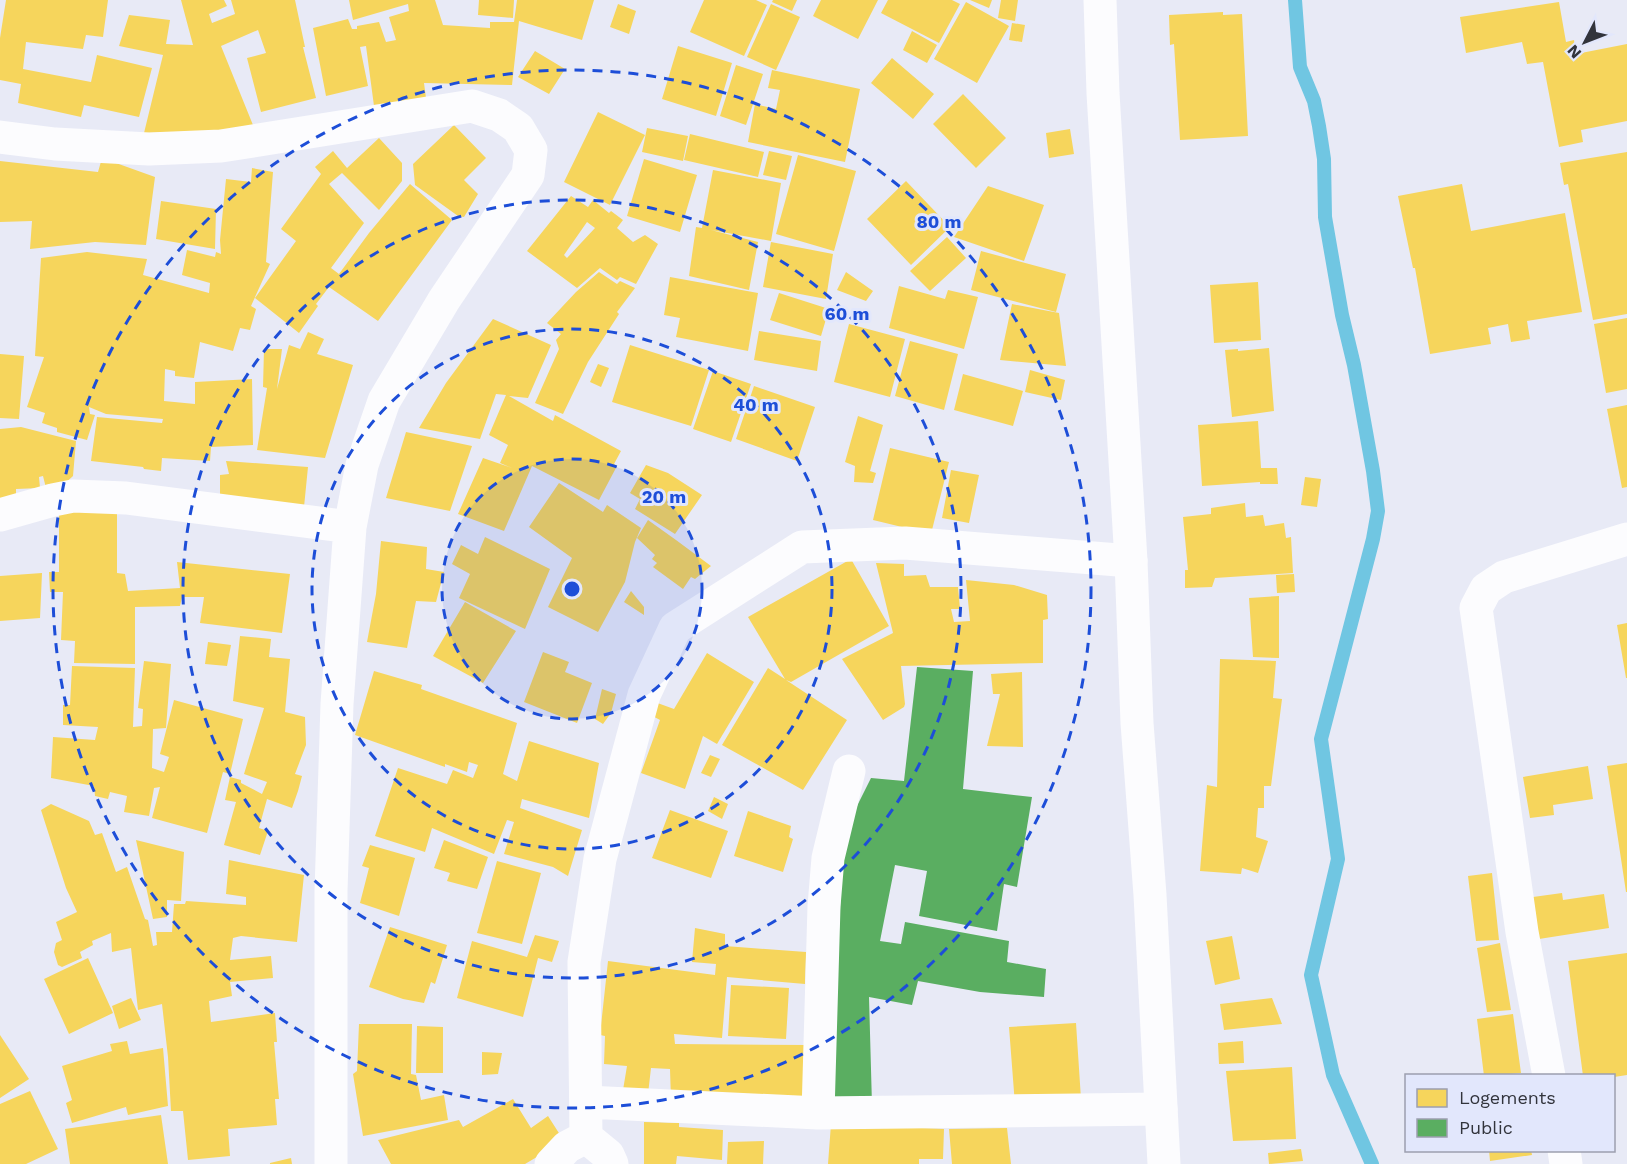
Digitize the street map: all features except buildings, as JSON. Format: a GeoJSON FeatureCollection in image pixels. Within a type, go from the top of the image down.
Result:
{"type":"FeatureCollection","features":[{"type":"Feature","properties":{"kind":"street"},"geometry":{"type":"LineString","coordinates":[[1100,0],[1131,561],[1137,723],[1150,896],[1164,1164]]}},
{"type":"Feature","properties":{"kind":"street"},"geometry":{"type":"LineString","coordinates":[[0,137],[55,144],[149,149],[221,146],[472,106],[499,115],[518,128],[531,150],[528,174],[444,300],[384,401],[362,465],[350,527],[337,704],[331,891],[331,1164]]}},
{"type":"Feature","properties":{"kind":"street"},"geometry":{"type":"LineString","coordinates":[[0,516],[53,500],[84,496],[126,498],[350,527]]}},
{"type":"Feature","properties":{"kind":"street"},"geometry":{"type":"LineString","coordinates":[[1549,1074],[1522,932],[1476,608],[1486,589],[1504,577],[1627,539]]}},
{"type":"Feature","properties":{"kind":"street"},"geometry":{"type":"LineString","coordinates":[[586,1137],[584,962],[600,859],[644,695],[675,628],[802,547],[905,543],[1131,561]]}},
{"type":"Feature","properties":{"kind":"street"},"geometry":{"type":"LineString","coordinates":[[818,1113],[824,906],[828,858],[849,771]]}},
{"type":"Feature","properties":{"kind":"street"},"geometry":{"type":"LineString","coordinates":[[586,1101],[818,1113],[1161,1109]]}},
{"type":"Feature","properties":{"kind":"street"},"geometry":{"type":"LineString","coordinates":[[550,1164],[567,1147],[586,1137]]}},
{"type":"Feature","properties":{"kind":"street"},"geometry":{"type":"LineString","coordinates":[[586,1137],[608,1155],[612,1164]]}},
{"type":"Feature","properties":{"kind":"waterway"},"geometry":{"type":"LineString","coordinates":[[1295,0],[1300,67],[1314,101],[1319,126],[1324,159],[1325,217],[1342,315],[1354,365],[1378,511],[1373,539],[1321,739],[1338,859],[1311,975],[1333,1075],[1372,1164]]}}]}
